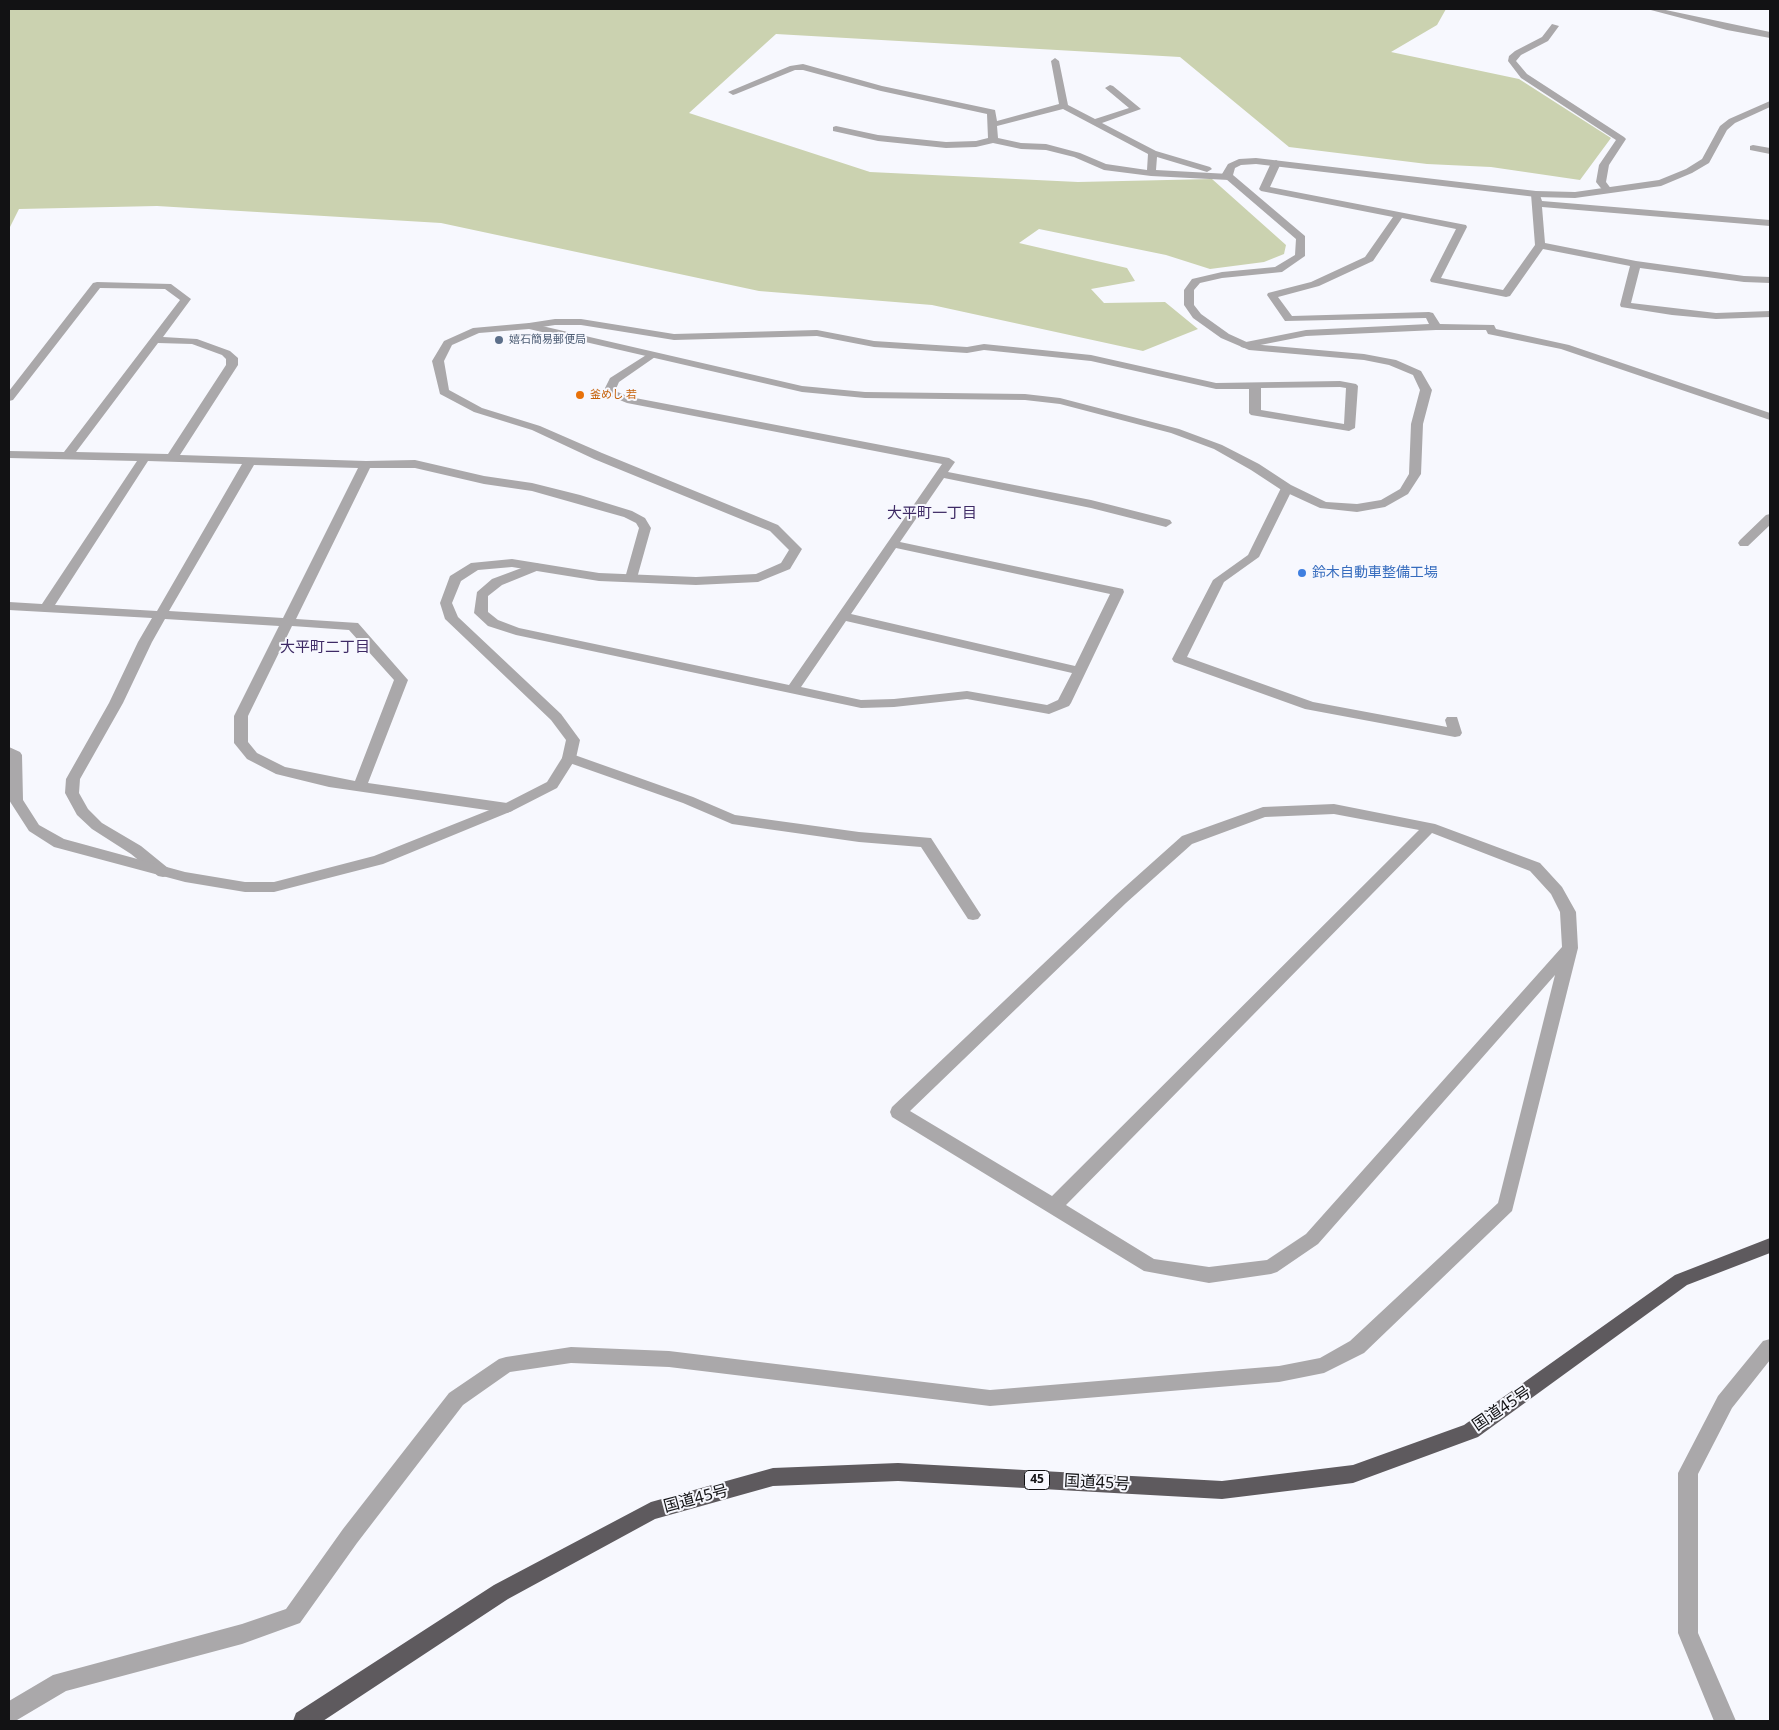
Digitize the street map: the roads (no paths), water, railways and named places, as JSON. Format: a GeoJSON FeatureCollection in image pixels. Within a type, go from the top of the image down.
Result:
{"type":"FeatureCollection","features":[{"type":"Feature","properties":{"kind":"highway","name":"国道45号"},"geometry":{"type":"LineString","coordinates":[[304,1721],[501,1592],[651,1511],[772,1477],[898,1472],[1222,1490],[1352,1474],[1471,1431],[1681,1280],[1770,1244]]}},
{"type":"Feature","properties":{"kind":"street"},"geometry":{"type":"LineString","coordinates":[[1651,9],[1770,35]]}},
{"type":"Feature","properties":{"kind":"street"},"geometry":{"type":"LineString","coordinates":[[1555,26],[1545,39],[1518,53],[1512,58],[1512,62],[1524,76],[1621,140],[1604,165],[1601,182],[1607,190]]}},
{"type":"Feature","properties":{"kind":"street"},"geometry":{"type":"LineString","coordinates":[[1055,61],[1064,106]]}},
{"type":"Feature","properties":{"kind":"street"},"geometry":{"type":"LineString","coordinates":[[733,92],[793,68],[803,68],[881,88],[992,112],[993,140]]}},
{"type":"Feature","properties":{"kind":"street"},"geometry":{"type":"LineString","coordinates":[[1095,122],[1136,109],[1110,88]]}},
{"type":"Feature","properties":{"kind":"street"},"geometry":{"type":"LineString","coordinates":[[1537,199],[1661,183],[1689,171],[1706,161],[1723,128],[1732,121],[1770,104]]}},
{"type":"Feature","properties":{"kind":"street"},"geometry":{"type":"LineString","coordinates":[[528,326],[802,389],[865,395],[1025,397],[1060,402],[1175,430],[1225,451],[1255,467],[1287,488],[1324,505],[1357,508],[1385,503],[1404,491],[1415,474],[1416,424],[1426,390],[1417,374],[1392,362],[1364,357],[1249,347],[1225,336],[1197,316],[1189,305],[1189,290],[1196,280],[1222,275],[1278,270],[1300,256],[1301,238],[1229,174],[1191,166],[1153,153],[1064,106],[992,125]]}},
{"type":"Feature","properties":{"kind":"street"},"geometry":{"type":"LineString","coordinates":[[836,129],[878,138],[946,145],[976,144],[993,140],[1021,146],[1046,147],[1077,155],[1104,167],[1151,172],[1229,174]]}},
{"type":"Feature","properties":{"kind":"street"},"geometry":{"type":"LineString","coordinates":[[1753,148],[1770,151]]}},
{"type":"Feature","properties":{"kind":"street"},"geometry":{"type":"LineString","coordinates":[[1151,172],[1153,153]]}},
{"type":"Feature","properties":{"kind":"street"},"geometry":{"type":"LineString","coordinates":[[1229,174],[1231,166],[1239,162],[1276,162],[1537,199],[1770,223]]}},
{"type":"Feature","properties":{"kind":"street"},"geometry":{"type":"LineString","coordinates":[[1276,162],[1264,189],[1462,228],[1436,280],[1506,294],[1540,245],[1537,199]]}},
{"type":"Feature","properties":{"kind":"street"},"geometry":{"type":"LineString","coordinates":[[1398,215],[1369,259],[1315,284],[1272,295],[1289,319],[1429,315],[1436,326]]}},
{"type":"Feature","properties":{"kind":"street"},"geometry":{"type":"LineString","coordinates":[[1540,245],[1636,264],[1744,279],[1770,280]]}},
{"type":"Feature","properties":{"kind":"street"},"geometry":{"type":"LineString","coordinates":[[1636,264],[1625,305],[1716,316],[1770,314]]}},
{"type":"Feature","properties":{"kind":"street"},"geometry":{"type":"LineString","coordinates":[[9,398],[97,285],[167,286],[186,299],[67,456]]}},
{"type":"Feature","properties":{"kind":"street"},"geometry":{"type":"LineString","coordinates":[[9,752],[15,755],[16,800],[34,828],[59,843],[185,878],[245,887],[274,887],[378,860],[507,808],[552,785],[569,758],[573,740],[556,717],[452,619],[446,603],[455,579],[475,566],[512,564],[599,577],[696,581],[758,578],[786,566],[796,549],[774,528],[598,456],[536,428],[478,410],[444,392],[438,361],[448,343],[477,330],[556,322],[581,322],[684,337],[817,333],[874,344],[967,350],[984,347],[1091,358],[1216,386],[1255,385],[1340,384],[1352,386],[1349,428],[1254,413],[1255,385]]}},
{"type":"Feature","properties":{"kind":"street"},"geometry":{"type":"LineString","coordinates":[[1245,345],[1306,332],[1436,326],[1490,327],[1492,332],[1565,347],[1770,417]]}},
{"type":"Feature","properties":{"kind":"street"},"geometry":{"type":"LineString","coordinates":[[154,340],[193,341],[226,353],[232,358],[232,365],[172,458]]}},
{"type":"Feature","properties":{"kind":"street"},"geometry":{"type":"LineString","coordinates":[[651,355],[614,380],[609,392],[627,400],[949,462],[792,690]]}},
{"type":"Feature","properties":{"kind":"street"},"geometry":{"type":"LineString","coordinates":[[9,454],[366,465],[415,464],[484,480],[550,492],[628,514],[641,521],[645,528],[631,578]]}},
{"type":"Feature","properties":{"kind":"street"},"geometry":{"type":"LineString","coordinates":[[46,608],[145,457]]}},
{"type":"Feature","properties":{"kind":"street"},"geometry":{"type":"LineString","coordinates":[[163,872],[136,850],[97,826],[82,812],[72,793],[73,779],[116,703],[161,614],[250,461]]}},
{"type":"Feature","properties":{"kind":"street"},"geometry":{"type":"LineString","coordinates":[[366,465],[241,716],[241,743],[252,756],[280,771],[360,786],[507,808]]}},
{"type":"Feature","properties":{"kind":"street"},"geometry":{"type":"LineString","coordinates":[[941,474],[1091,504],[1166,522]]}},
{"type":"Feature","properties":{"kind":"street"},"geometry":{"type":"LineString","coordinates":[[1287,488],[1253,557],[1219,580],[1178,659],[1310,706],[1455,733],[1452,720]]}},
{"type":"Feature","properties":{"kind":"street"},"geometry":{"type":"LineString","coordinates":[[1744,543],[1770,518]]}},
{"type":"Feature","properties":{"kind":"street"},"geometry":{"type":"LineString","coordinates":[[534,567],[497,582],[482,595],[481,613],[493,623],[516,631],[861,704],[894,703],[967,695],[1049,710],[1064,703],[1118,592],[893,544]]}},
{"type":"Feature","properties":{"kind":"street"},"geometry":{"type":"LineString","coordinates":[[9,606],[353,626],[401,680],[360,786]]}},
{"type":"Feature","properties":{"kind":"street"},"geometry":{"type":"LineString","coordinates":[[843,616],[1080,671]]}},
{"type":"Feature","properties":{"kind":"street"},"geometry":{"type":"LineString","coordinates":[[569,758],[688,800],[732,819],[859,837],[926,842],[974,915]]}},
{"type":"Feature","properties":{"kind":"street"},"geometry":{"type":"LineString","coordinates":[[9,1713],[61,1682],[242,1634],[293,1616],[350,1536],[456,1399],[506,1366],[571,1354],[669,1359],[990,1398],[1279,1374],[1324,1365],[1357,1347],[1485,1228],[1506,1206],[1570,948],[1568,912],[1557,891],[1535,867],[1430,827],[1334,809],[1263,812],[1187,840],[1121,900],[898,1112],[1150,1266],[1209,1275],[1271,1267],[1312,1238],[1570,948]]}},
{"type":"Feature","properties":{"kind":"street"},"geometry":{"type":"LineString","coordinates":[[1054,1206],[1430,827]]}},
{"type":"Feature","properties":{"kind":"street"},"geometry":{"type":"LineString","coordinates":[[1725,1721],[1688,1633],[1688,1473],[1725,1402],[1770,1347]]}},
{"type":"Feature","properties":{"kind":"place","name":"嬉石簡易郵便局"},"geometry":{"type":"Point","coordinates":[499,340]}},
{"type":"Feature","properties":{"kind":"place","name":"釜めし 若"},"geometry":{"type":"Point","coordinates":[580,395]}},
{"type":"Feature","properties":{"kind":"place","name":"鈴木自動車整備工場"},"geometry":{"type":"Point","coordinates":[1302,573]}},
{"type":"Feature","properties":{"kind":"district","name":"大平町一丁目"},"geometry":{"type":"Point","coordinates":[932,514]}},
{"type":"Feature","properties":{"kind":"district","name":"大平町二丁目"},"geometry":{"type":"Point","coordinates":[325,648]}}]}
